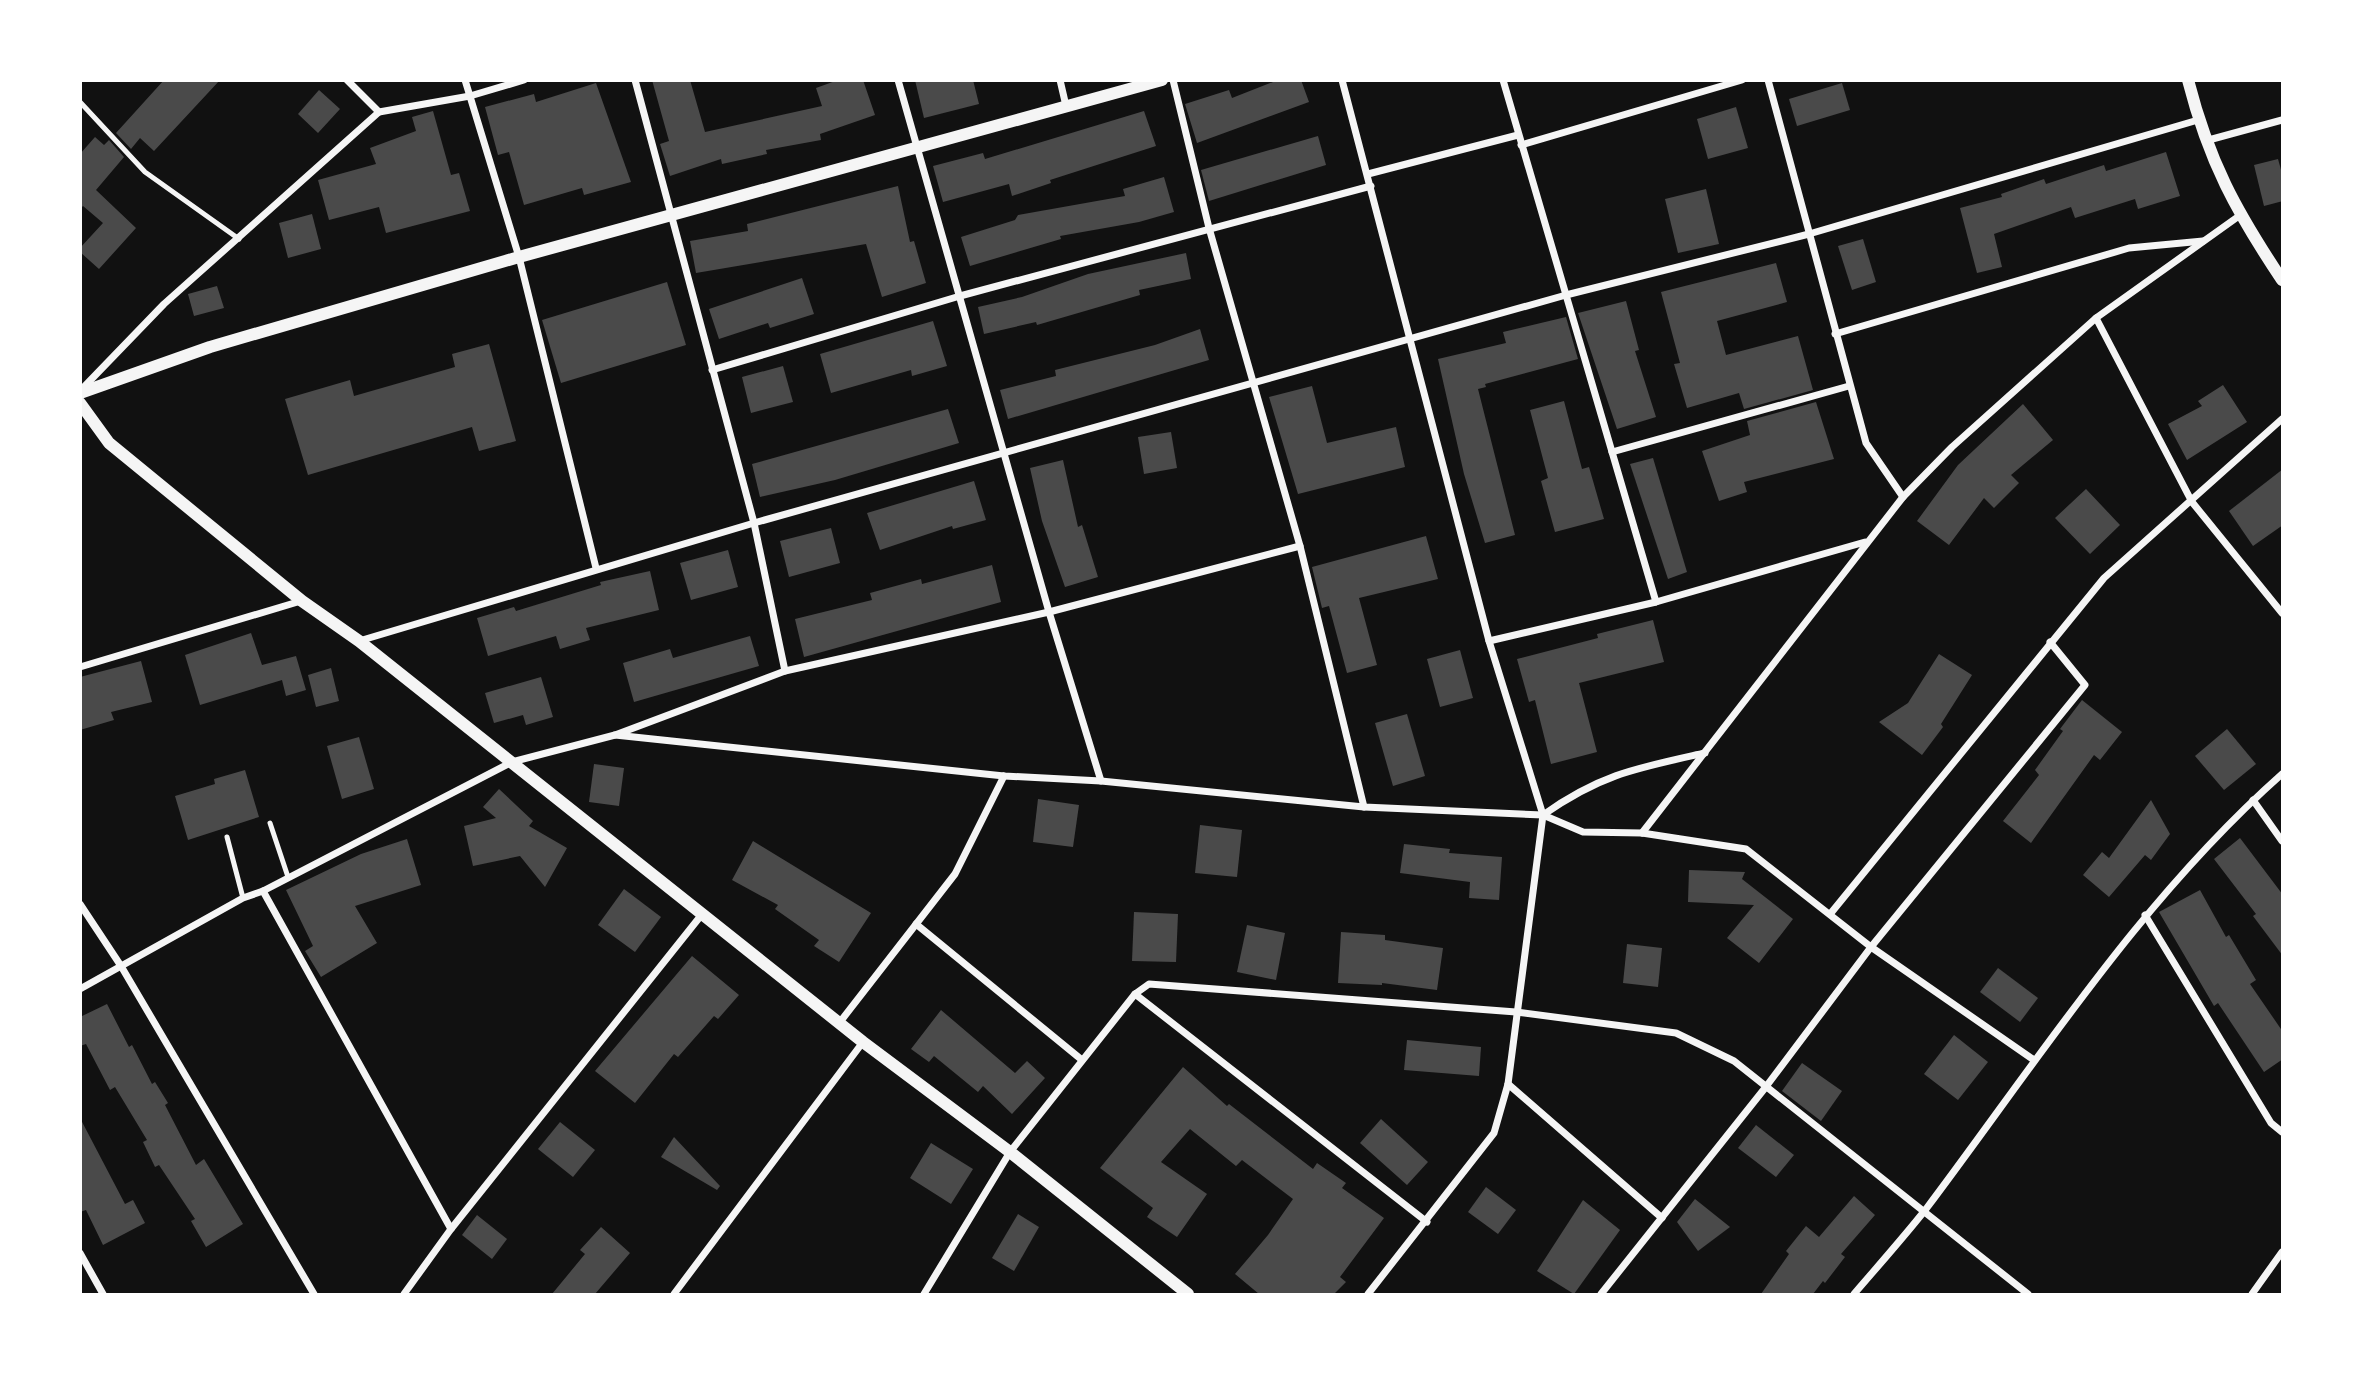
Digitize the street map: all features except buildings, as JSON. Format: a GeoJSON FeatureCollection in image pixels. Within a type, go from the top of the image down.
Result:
{"type":"FeatureCollection","features":[{"type":"Feature","properties":{"kind":"street"},"geometry":{"type":"LineString","coordinates":[[347,80],[379,112]]}},
{"type":"Feature","properties":{"kind":"street"},"geometry":{"type":"LineString","coordinates":[[465,80],[519,257],[596,568]]}},
{"type":"Feature","properties":{"kind":"street"},"geometry":{"type":"LineString","coordinates":[[80,392],[164,304],[379,112],[470,96],[524,80]]}},
{"type":"Feature","properties":{"kind":"street"},"geometry":{"type":"LineString","coordinates":[[635,80],[754,523],[785,671]]}},
{"type":"Feature","properties":{"kind":"street"},"geometry":{"type":"LineString","coordinates":[[898,80],[1049,612],[1101,781]]}},
{"type":"Feature","properties":{"kind":"street"},"geometry":{"type":"LineString","coordinates":[[1060,80],[1066,106]]}},
{"type":"Feature","properties":{"kind":"street"},"geometry":{"type":"LineString","coordinates":[[80,392],[210,347],[519,257],[1161,80]]}},
{"type":"Feature","properties":{"kind":"street"},"geometry":{"type":"LineString","coordinates":[[1173,80],[1209,228],[1300,546],[1364,807]]}},
{"type":"Feature","properties":{"kind":"street"},"geometry":{"type":"LineString","coordinates":[[1342,80],[1489,641],[1543,815],[1508,1084],[1494,1133],[1368,1294]]}},
{"type":"Feature","properties":{"kind":"street"},"geometry":{"type":"LineString","coordinates":[[1503,80],[1656,602]]}},
{"type":"Feature","properties":{"kind":"street"},"geometry":{"type":"LineString","coordinates":[[1521,145],[1742,80]]}},
{"type":"Feature","properties":{"kind":"street"},"geometry":{"type":"LineString","coordinates":[[1768,80],[1866,443],[1903,497]]}},
{"type":"Feature","properties":{"kind":"street"},"geometry":{"type":"LineString","coordinates":[[2188,80],[2204,141],[2239,216],[2283,280]]}},
{"type":"Feature","properties":{"kind":"street"},"geometry":{"type":"LineString","coordinates":[[359,640],[754,523],[1410,341],[1566,295],[1809,234],[2198,120]]}},
{"type":"Feature","properties":{"kind":"street"},"geometry":{"type":"LineString","coordinates":[[2204,141],[2283,120]]}},
{"type":"Feature","properties":{"kind":"street"},"geometry":{"type":"LineString","coordinates":[[1368,174],[1518,135]]}},
{"type":"Feature","properties":{"kind":"street"},"geometry":{"type":"LineString","coordinates":[[712,370],[960,296],[1371,186]]}},
{"type":"Feature","properties":{"kind":"street"},"geometry":{"type":"LineString","coordinates":[[1642,833],[1866,541],[1903,497],[1952,447],[2096,318],[2239,216]]}},
{"type":"Feature","properties":{"kind":"street"},"geometry":{"type":"LineString","coordinates":[[1835,334],[2129,248],[2203,241]]}},
{"type":"Feature","properties":{"kind":"street"},"geometry":{"type":"LineString","coordinates":[[2096,318],[2192,502],[2283,612]]}},
{"type":"Feature","properties":{"kind":"street"},"geometry":{"type":"LineString","coordinates":[[1612,452],[1849,386]]}},
{"type":"Feature","properties":{"kind":"street"},"geometry":{"type":"LineString","coordinates":[[80,402],[109,443],[302,601],[359,640],[863,1042],[1010,1152],[1188,1294]]}},
{"type":"Feature","properties":{"kind":"street"},"geometry":{"type":"LineString","coordinates":[[1831,913],[2104,578],[2283,419]]}},
{"type":"Feature","properties":{"kind":"street"},"geometry":{"type":"LineString","coordinates":[[1489,641],[1656,602],[1866,541]]}},
{"type":"Feature","properties":{"kind":"street"},"geometry":{"type":"LineString","coordinates":[[80,989],[243,898],[262,891],[512,762],[615,735],[785,671],[1049,612],[1300,546]]}},
{"type":"Feature","properties":{"kind":"street"},"geometry":{"type":"LineString","coordinates":[[80,667],[302,601]]}},
{"type":"Feature","properties":{"kind":"street"},"geometry":{"type":"LineString","coordinates":[[1601,1294],[1765,1087],[1871,947],[2085,685],[2050,642]]}},
{"type":"Feature","properties":{"kind":"street"},"geometry":{"type":"LineString","coordinates":[[615,735],[1004,776],[1101,781],[1364,807],[1543,815],[1583,832],[1642,833],[1746,849],[1871,947],[2034,1060]]}},
{"type":"Feature","properties":{"kind":"street"},"geometry":{"type":"LineString","coordinates":[[1543,815],[1578,790],[1621,771],[1705,753]]}},
{"type":"Feature","properties":{"kind":"street"},"geometry":{"type":"LineString","coordinates":[[1854,1294],[1924,1211],[2034,1060],[2145,915],[2253,800],[2283,774]]}},
{"type":"Feature","properties":{"kind":"street"},"geometry":{"type":"LineString","coordinates":[[840,1022],[955,874],[1004,776]]}},
{"type":"Feature","properties":{"kind":"street"},"geometry":{"type":"LineString","coordinates":[[2253,800],[2283,841]]}},
{"type":"Feature","properties":{"kind":"street"},"geometry":{"type":"LineString","coordinates":[[262,891],[451,1229]]}},
{"type":"Feature","properties":{"kind":"street"},"geometry":{"type":"LineString","coordinates":[[80,904],[121,966],[314,1294]]}},
{"type":"Feature","properties":{"kind":"street"},"geometry":{"type":"LineString","coordinates":[[404,1294],[451,1229],[703,912]]}},
{"type":"Feature","properties":{"kind":"street"},"geometry":{"type":"LineString","coordinates":[[2145,915],[2271,1123],[2283,1132]]}},
{"type":"Feature","properties":{"kind":"street"},"geometry":{"type":"LineString","coordinates":[[916,924],[1082,1060]]}},
{"type":"Feature","properties":{"kind":"street"},"geometry":{"type":"LineString","coordinates":[[924,1294],[1010,1152],[1135,994],[1149,984],[1516,1012],[1676,1033],[1734,1060],[2028,1294]]}},
{"type":"Feature","properties":{"kind":"street"},"geometry":{"type":"LineString","coordinates":[[1135,994],[1427,1222]]}},
{"type":"Feature","properties":{"kind":"street"},"geometry":{"type":"LineString","coordinates":[[674,1294],[863,1042]]}},
{"type":"Feature","properties":{"kind":"street"},"geometry":{"type":"LineString","coordinates":[[1508,1084],[1662,1218]]}},
{"type":"Feature","properties":{"kind":"street"},"geometry":{"type":"LineString","coordinates":[[2252,1294],[2283,1252]]}},
{"type":"Feature","properties":{"kind":"street"},"geometry":{"type":"LineString","coordinates":[[80,1253],[103,1294]]}},
{"type":"Feature","properties":{"kind":"lane"},"geometry":{"type":"LineString","coordinates":[[80,102],[145,173],[239,239]]}},
{"type":"Feature","properties":{"kind":"lane"},"geometry":{"type":"LineString","coordinates":[[270,822],[288,877]]}},
{"type":"Feature","properties":{"kind":"lane"},"geometry":{"type":"LineString","coordinates":[[227,837],[243,898]]}}]}
